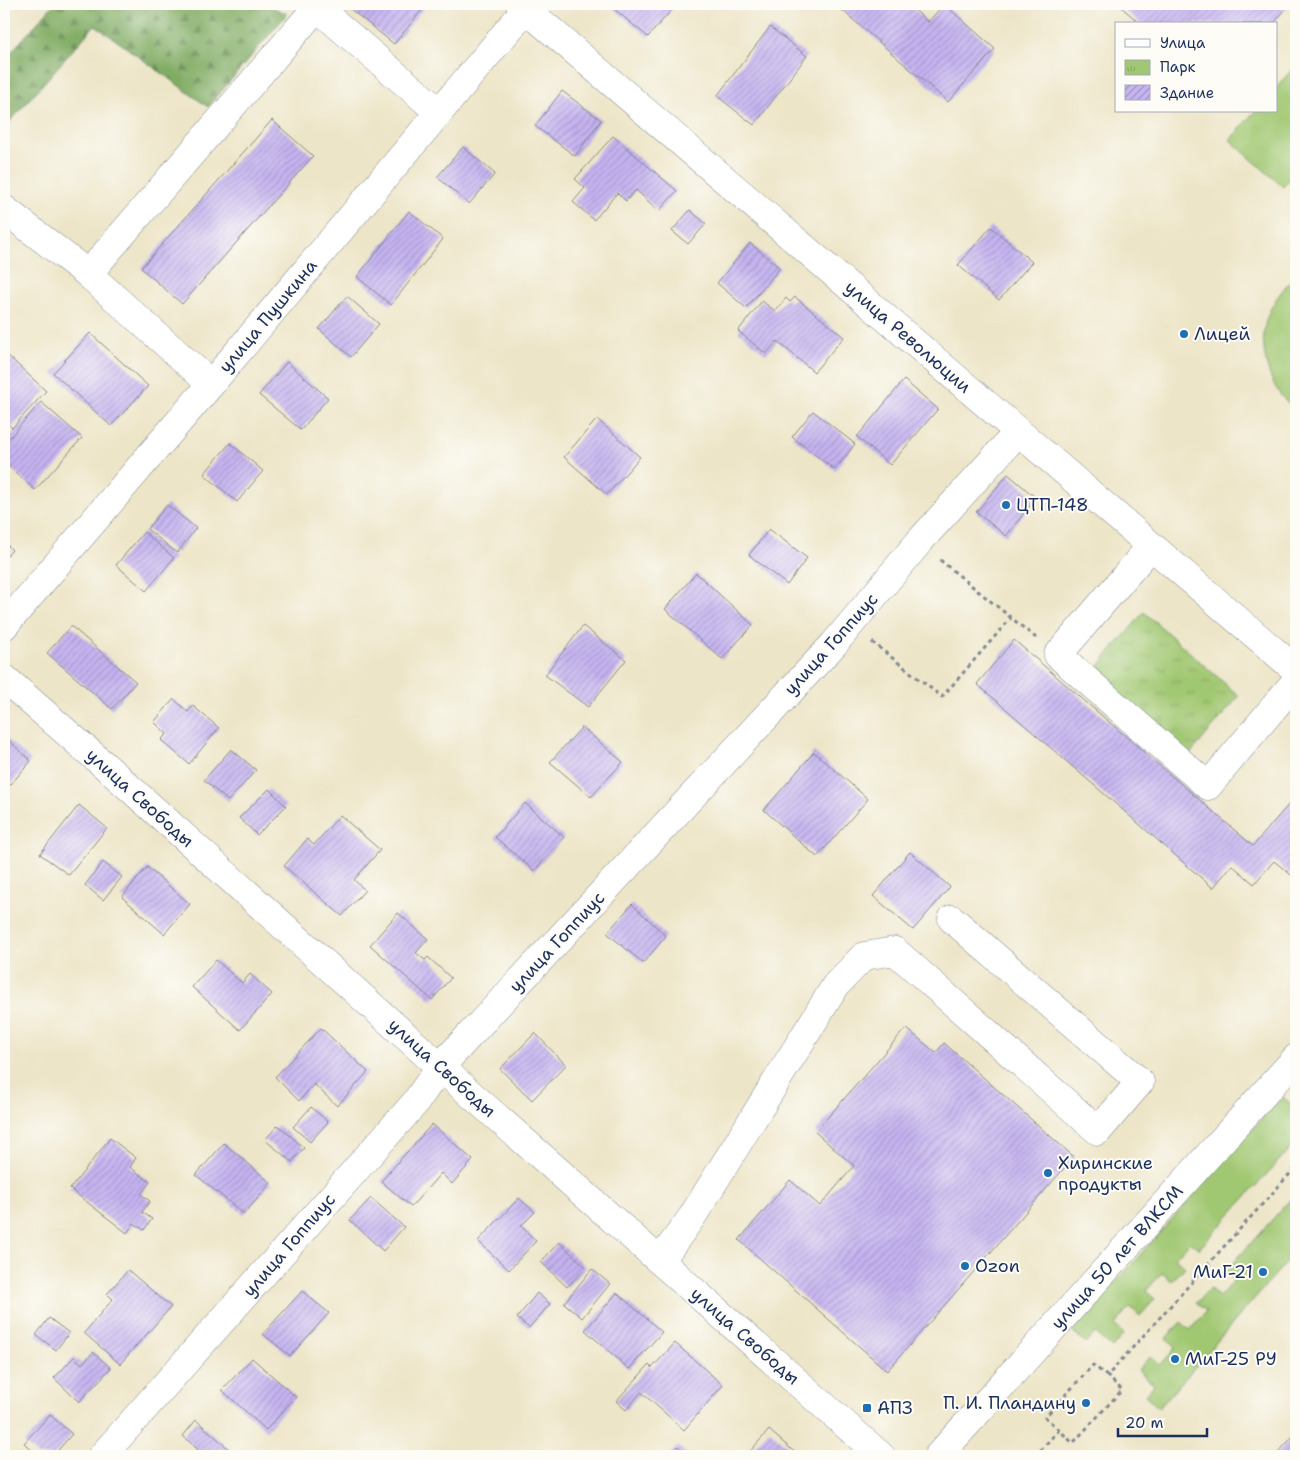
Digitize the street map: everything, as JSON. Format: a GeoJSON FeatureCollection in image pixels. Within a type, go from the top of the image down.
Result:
{"type":"FeatureCollection","features":[{"type":"Feature","properties":{"kind":"street"},"geometry":{"type":"LineString","coordinates":[[88,274],[315,5],[439,112]]}},
{"type":"Feature","properties":{"kind":"street","name":"улица Пушкина"},"geometry":{"type":"LineString","coordinates":[[4,626],[211,384],[439,112],[525,5]]}},
{"type":"Feature","properties":{"kind":"street","name":"улица Революции"},"geometry":{"type":"LineString","coordinates":[[525,5],[1296,670]]}},
{"type":"Feature","properties":{"kind":"street"},"geometry":{"type":"LineString","coordinates":[[4,209],[88,274],[211,384]]}},
{"type":"Feature","properties":{"kind":"street","name":"улица Гоппиус"},"geometry":{"type":"LineString","coordinates":[[102,1456],[415,1103],[440,1067],[850,625],[919,542],[1018,432]]}},
{"type":"Feature","properties":{"kind":"street"},"geometry":{"type":"LineString","coordinates":[[1151,546],[1058,655],[1208,786],[1296,681]]}},
{"type":"Feature","properties":{"kind":"street","name":"улица Свободы"},"geometry":{"type":"LineString","coordinates":[[4,678],[112,772],[440,1067],[881,1456]]}},
{"type":"Feature","properties":{"kind":"street"},"geometry":{"type":"LineString","coordinates":[[660,1262],[692,1217],[836,985],[864,956],[895,951],[1098,1131],[1140,1082],[952,918]]}},
{"type":"Feature","properties":{"kind":"street","name":"улица 50 лет ВЛКСМ"},"geometry":{"type":"LineString","coordinates":[[938,1456],[1296,1058]]}},
{"type":"Feature","properties":{"kind":"path"},"geometry":{"type":"LineString","coordinates":[[919,542],[1058,655]]}},
{"type":"Feature","properties":{"kind":"path"},"geometry":{"type":"LineString","coordinates":[[850,625],[942,698],[1012,618]]}},
{"type":"Feature","properties":{"kind":"path"},"geometry":{"type":"LineString","coordinates":[[1107,1376],[1296,1167]]}},
{"type":"Feature","properties":{"kind":"path"},"geometry":{"type":"LineString","coordinates":[[1093,1364],[1107,1376],[1122,1390],[1073,1443],[1045,1418],[1093,1364]]}},
{"type":"Feature","properties":{"kind":"path"},"geometry":{"type":"LineString","coordinates":[[1035,1456],[1059,1430]]}},
{"type":"Feature","properties":{"kind":"green space"},"geometry":{"type":"Polygon","coordinates":[[[54,4],[266,4],[287,14],[208,107],[95,25],[4,128],[4,60],[54,4]]]}},
{"type":"Feature","properties":{"kind":"green space"},"geometry":{"type":"Polygon","coordinates":[[[1296,65],[1296,173],[1283,187],[1230,140],[1254,112],[1278,112],[1278,86],[1296,65]]]}},
{"type":"Feature","properties":{"kind":"green space"},"geometry":{"type":"Polygon","coordinates":[[[1296,274],[1296,409],[1287,402],[1272,380],[1264,354],[1264,340],[1270,309],[1280,293],[1296,274]]]}},
{"type":"Feature","properties":{"kind":"green space"},"geometry":{"type":"Polygon","coordinates":[[[1144,612],[1239,696],[1186,759],[1091,675],[1144,612]]]}},
{"type":"Feature","properties":{"kind":"green space"},"geometry":{"type":"Polygon","coordinates":[[[1282,1096],[1296,1109],[1296,1142],[1199,1249],[1190,1242],[1175,1258],[1185,1267],[1172,1281],[1162,1273],[1146,1291],[1155,1299],[1140,1316],[1130,1307],[1115,1325],[1124,1334],[1112,1348],[1095,1333],[1086,1343],[1072,1331],[1282,1096]]]}},
{"type":"Feature","properties":{"kind":"green space"},"geometry":{"type":"Polygon","coordinates":[[[1296,1193],[1296,1251],[1159,1408],[1145,1395],[1154,1385],[1138,1370],[1150,1356],[1160,1365],[1176,1348],[1166,1338],[1181,1322],[1190,1330],[1206,1311],[1196,1303],[1210,1288],[1219,1297],[1234,1280],[1225,1272],[1296,1193]]]}},
{"type":"Feature","properties":{"kind":"building"},"geometry":{"type":"Polygon","coordinates":[[[344,4],[427,4],[394,44],[344,4]]]}},
{"type":"Feature","properties":{"kind":"building"},"geometry":{"type":"Polygon","coordinates":[[[608,4],[672,4],[675,6],[648,37],[608,4]]]}},
{"type":"Feature","properties":{"kind":"building"},"geometry":{"type":"Polygon","coordinates":[[[835,4],[908,4],[928,22],[944,4],[995,49],[948,102],[835,4]]]}},
{"type":"Feature","properties":{"kind":"building"},"geometry":{"type":"Polygon","coordinates":[[[1124,4],[1290,4],[1275,22],[1139,22],[1121,7],[1124,4]]]}},
{"type":"Feature","properties":{"kind":"building"},"geometry":{"type":"Polygon","coordinates":[[[770,27],[807,56],[754,125],[717,96],[770,27]]]}},
{"type":"Feature","properties":{"kind":"building"},"geometry":{"type":"Polygon","coordinates":[[[562,91],[601,120],[575,156],[535,126],[562,91]]]}},
{"type":"Feature","properties":{"kind":"building"},"geometry":{"type":"Polygon","coordinates":[[[272,120],[313,156],[182,304],[141,268],[272,120]]]}},
{"type":"Feature","properties":{"kind":"building"},"geometry":{"type":"Polygon","coordinates":[[[613,136],[677,191],[659,211],[636,190],[626,201],[617,193],[594,220],[573,202],[585,188],[575,179],[613,136]]]}},
{"type":"Feature","properties":{"kind":"building"},"geometry":{"type":"Polygon","coordinates":[[[463,147],[495,174],[469,204],[437,177],[463,147]]]}},
{"type":"Feature","properties":{"kind":"building"},"geometry":{"type":"Polygon","coordinates":[[[690,210],[706,224],[688,244],[672,231],[690,210]]]}},
{"type":"Feature","properties":{"kind":"building"},"geometry":{"type":"Polygon","coordinates":[[[409,211],[443,239],[391,305],[357,277],[409,211]]]}},
{"type":"Feature","properties":{"kind":"building"},"geometry":{"type":"Polygon","coordinates":[[[991,227],[1032,262],[999,300],[958,265],[991,227]]]}},
{"type":"Feature","properties":{"kind":"building"},"geometry":{"type":"Polygon","coordinates":[[[750,243],[780,268],[746,308],[717,283],[750,243]]]}},
{"type":"Feature","properties":{"kind":"building"},"geometry":{"type":"Polygon","coordinates":[[[347,296],[379,324],[351,357],[319,329],[347,296]]]}},
{"type":"Feature","properties":{"kind":"building"},"geometry":{"type":"Polygon","coordinates":[[[795,297],[844,337],[814,372],[777,341],[766,354],[738,331],[762,301],[775,311],[786,298],[790,302],[795,297]]]}},
{"type":"Feature","properties":{"kind":"building"},"geometry":{"type":"Polygon","coordinates":[[[90,333],[148,386],[111,426],[53,373],[90,333]]]}},
{"type":"Feature","properties":{"kind":"building"},"geometry":{"type":"Polygon","coordinates":[[[4,352],[46,391],[12,428],[4,420],[4,352]]]}},
{"type":"Feature","properties":{"kind":"building"},"geometry":{"type":"Polygon","coordinates":[[[287,362],[328,398],[301,430],[259,395],[287,362]]]}},
{"type":"Feature","properties":{"kind":"building"},"geometry":{"type":"Polygon","coordinates":[[[904,380],[938,409],[890,465],[857,437],[904,380]]]}},
{"type":"Feature","properties":{"kind":"building"},"geometry":{"type":"Polygon","coordinates":[[[41,402],[82,438],[35,490],[4,462],[4,444],[41,402]]]}},
{"type":"Feature","properties":{"kind":"building"},"geometry":{"type":"Polygon","coordinates":[[[813,411],[855,444],[835,470],[792,437],[813,411]]]}},
{"type":"Feature","properties":{"kind":"building"},"geometry":{"type":"Polygon","coordinates":[[[597,419],[640,457],[607,495],[564,457],[597,419]]]}},
{"type":"Feature","properties":{"kind":"building"},"geometry":{"type":"Polygon","coordinates":[[[230,443],[263,471],[237,502],[204,474],[230,443]]]}},
{"type":"Feature","properties":{"kind":"building","name":"ЦТП-148"},"geometry":{"type":"Polygon","coordinates":[[[1008,474],[1036,498],[1006,536],[976,512],[1008,474]]]}},
{"type":"Feature","properties":{"kind":"building"},"geometry":{"type":"Polygon","coordinates":[[[167,505],[196,528],[177,553],[147,529],[167,505]]]}},
{"type":"Feature","properties":{"kind":"building"},"geometry":{"type":"Polygon","coordinates":[[[769,529],[807,558],[787,585],[749,555],[769,529]]]}},
{"type":"Feature","properties":{"kind":"building"},"geometry":{"type":"Polygon","coordinates":[[[144,532],[174,558],[146,591],[116,565],[144,532]]]}},
{"type":"Feature","properties":{"kind":"building"},"geometry":{"type":"Polygon","coordinates":[[[4,542],[12,550],[4,559],[4,542]]]}},
{"type":"Feature","properties":{"kind":"building"},"geometry":{"type":"Polygon","coordinates":[[[696,573],[753,625],[722,659],[665,609],[696,573]]]}},
{"type":"Feature","properties":{"kind":"building"},"geometry":{"type":"Polygon","coordinates":[[[71,626],[136,682],[112,709],[47,653],[71,626]]]}},
{"type":"Feature","properties":{"kind":"building"},"geometry":{"type":"Polygon","coordinates":[[[583,626],[626,660],[588,707],[545,675],[583,626]]]}},
{"type":"Feature","properties":{"kind":"building"},"geometry":{"type":"Polygon","coordinates":[[[1014,640],[1253,846],[1296,796],[1295,878],[1274,861],[1254,884],[1232,865],[1213,888],[977,684],[1014,640]]]}},
{"type":"Feature","properties":{"kind":"building"},"geometry":{"type":"Polygon","coordinates":[[[174,699],[188,712],[193,706],[219,728],[189,764],[161,740],[167,734],[154,722],[174,699]]]}},
{"type":"Feature","properties":{"kind":"building"},"geometry":{"type":"Polygon","coordinates":[[[582,727],[623,762],[591,797],[550,762],[582,727]]]}},
{"type":"Feature","properties":{"kind":"building"},"geometry":{"type":"Polygon","coordinates":[[[4,736],[31,761],[4,792],[4,736]]]}},
{"type":"Feature","properties":{"kind":"building"},"geometry":{"type":"Polygon","coordinates":[[[231,749],[256,770],[228,801],[204,780],[231,749]]]}},
{"type":"Feature","properties":{"kind":"building"},"geometry":{"type":"Polygon","coordinates":[[[814,752],[868,799],[817,857],[764,810],[814,752]]]}},
{"type":"Feature","properties":{"kind":"building"},"geometry":{"type":"Polygon","coordinates":[[[269,789],[286,806],[257,835],[239,818],[269,789]]]}},
{"type":"Feature","properties":{"kind":"building"},"geometry":{"type":"Polygon","coordinates":[[[525,803],[564,837],[534,871],[495,837],[525,803]]]}},
{"type":"Feature","properties":{"kind":"building"},"geometry":{"type":"Polygon","coordinates":[[[79,805],[107,828],[69,875],[40,854],[79,805]]]}},
{"type":"Feature","properties":{"kind":"building"},"geometry":{"type":"Polygon","coordinates":[[[340,815],[380,850],[354,880],[365,890],[342,916],[284,866],[307,839],[314,845],[340,815]]]}},
{"type":"Feature","properties":{"kind":"building"},"geometry":{"type":"Polygon","coordinates":[[[910,852],[950,887],[913,930],[873,896],[910,852]]]}},
{"type":"Feature","properties":{"kind":"building"},"geometry":{"type":"Polygon","coordinates":[[[103,862],[122,877],[103,900],[85,885],[103,862]]]}},
{"type":"Feature","properties":{"kind":"building"},"geometry":{"type":"Polygon","coordinates":[[[147,867],[190,904],[164,934],[122,897],[147,867]]]}},
{"type":"Feature","properties":{"kind":"building"},"geometry":{"type":"Polygon","coordinates":[[[632,904],[666,936],[643,963],[607,933],[632,904]]]}},
{"type":"Feature","properties":{"kind":"building"},"geometry":{"type":"Polygon","coordinates":[[[398,913],[428,939],[416,953],[425,960],[428,957],[451,978],[432,1000],[370,945],[398,913]]]}},
{"type":"Feature","properties":{"kind":"building"},"geometry":{"type":"Polygon","coordinates":[[[216,960],[242,983],[250,974],[272,994],[240,1030],[192,987],[216,960]]]}},
{"type":"Feature","properties":{"kind":"building"},"geometry":{"type":"Polygon","coordinates":[[[321,1028],[368,1072],[337,1106],[314,1084],[299,1101],[275,1077],[321,1028]]]}},
{"type":"Feature","properties":{"kind":"building"},"geometry":{"type":"Polygon","coordinates":[[[906,1028],[936,1053],[944,1043],[1074,1157],[887,1371],[739,1240],[790,1180],[820,1206],[854,1166],[815,1132],[906,1028]]]}},
{"type":"Feature","properties":{"kind":"building"},"geometry":{"type":"Polygon","coordinates":[[[535,1033],[566,1065],[532,1100],[500,1069],[535,1033]]]}},
{"type":"Feature","properties":{"kind":"building"},"geometry":{"type":"Polygon","coordinates":[[[311,1107],[328,1122],[310,1142],[293,1127],[311,1107]]]}},
{"type":"Feature","properties":{"kind":"building"},"geometry":{"type":"Polygon","coordinates":[[[432,1124],[473,1160],[452,1184],[441,1173],[411,1207],[381,1181],[432,1124]]]}},
{"type":"Feature","properties":{"kind":"building"},"geometry":{"type":"Polygon","coordinates":[[[278,1125],[304,1148],[292,1162],[265,1140],[278,1125]]]}},
{"type":"Feature","properties":{"kind":"building"},"geometry":{"type":"Polygon","coordinates":[[[110,1138],[136,1158],[130,1167],[150,1182],[141,1194],[150,1201],[142,1212],[152,1219],[144,1230],[134,1223],[127,1233],[70,1189],[110,1138]]]}},
{"type":"Feature","properties":{"kind":"building"},"geometry":{"type":"Polygon","coordinates":[[[224,1143],[271,1183],[244,1214],[196,1175],[224,1143]]]}},
{"type":"Feature","properties":{"kind":"building"},"geometry":{"type":"Polygon","coordinates":[[[371,1198],[404,1227],[383,1251],[350,1220],[371,1198]]]}},
{"type":"Feature","properties":{"kind":"building"},"geometry":{"type":"Polygon","coordinates":[[[519,1198],[535,1212],[521,1226],[536,1241],[509,1270],[478,1241],[519,1198]]]}},
{"type":"Feature","properties":{"kind":"building"},"geometry":{"type":"Polygon","coordinates":[[[559,1242],[586,1267],[567,1287],[541,1262],[559,1242]]]}},
{"type":"Feature","properties":{"kind":"building"},"geometry":{"type":"Polygon","coordinates":[[[592,1269],[610,1284],[582,1318],[564,1303],[592,1269]]]}},
{"type":"Feature","properties":{"kind":"building"},"geometry":{"type":"Polygon","coordinates":[[[128,1270],[171,1307],[120,1364],[84,1333],[113,1299],[107,1294],[128,1270]]]}},
{"type":"Feature","properties":{"kind":"building"},"geometry":{"type":"Polygon","coordinates":[[[302,1291],[329,1313],[290,1356],[263,1334],[302,1291]]]}},
{"type":"Feature","properties":{"kind":"building"},"geometry":{"type":"Polygon","coordinates":[[[537,1293],[550,1304],[529,1328],[517,1318],[537,1293]]]}},
{"type":"Feature","properties":{"kind":"building"},"geometry":{"type":"Polygon","coordinates":[[[617,1293],[662,1332],[629,1369],[585,1330],[617,1293]]]}},
{"type":"Feature","properties":{"kind":"building"},"geometry":{"type":"Polygon","coordinates":[[[49,1318],[69,1333],[56,1350],[36,1335],[49,1318]]]}},
{"type":"Feature","properties":{"kind":"building"},"geometry":{"type":"Polygon","coordinates":[[[675,1343],[723,1385],[684,1430],[641,1392],[626,1410],[616,1401],[649,1365],[652,1368],[675,1343]]]}},
{"type":"Feature","properties":{"kind":"building"},"geometry":{"type":"Polygon","coordinates":[[[93,1352],[111,1368],[79,1402],[54,1378],[74,1357],[82,1364],[93,1352]]]}},
{"type":"Feature","properties":{"kind":"building"},"geometry":{"type":"Polygon","coordinates":[[[252,1358],[296,1397],[266,1430],[222,1390],[252,1358]]]}},
{"type":"Feature","properties":{"kind":"building"},"geometry":{"type":"Polygon","coordinates":[[[50,1415],[72,1434],[53,1456],[38,1456],[24,1443],[50,1415]]]}},
{"type":"Feature","properties":{"kind":"building"},"geometry":{"type":"Polygon","coordinates":[[[196,1420],[237,1456],[205,1456],[183,1436],[196,1420]]]}},
{"type":"Feature","properties":{"kind":"building"},"geometry":{"type":"Polygon","coordinates":[[[769,1430],[799,1456],[746,1456],[769,1430]]]}},
{"type":"Feature","properties":{"kind":"building"},"geometry":{"type":"Polygon","coordinates":[[[1296,1433],[1296,1456],[1275,1456],[1296,1433]]]}},
{"type":"Feature","properties":{"kind":"building"},"geometry":{"type":"Polygon","coordinates":[[[678,1446],[689,1456],[668,1456],[678,1446]]]}},
{"type":"Feature","properties":{"kind":"place","name":"Лицей"},"geometry":{"type":"Point","coordinates":[1184,334]}},
{"type":"Feature","properties":{"kind":"place","name":"ЦТП-148"},"geometry":{"type":"Point","coordinates":[1006,505]}},
{"type":"Feature","properties":{"kind":"place","name":"Хиринские продукты"},"geometry":{"type":"Point","coordinates":[1048,1173]}},
{"type":"Feature","properties":{"kind":"place","name":"Ozon"},"geometry":{"type":"Point","coordinates":[965,1266]}},
{"type":"Feature","properties":{"kind":"place","name":"МиГ-21"},"geometry":{"type":"Point","coordinates":[1263,1272]}},
{"type":"Feature","properties":{"kind":"place","name":"МиГ-25 РУ"},"geometry":{"type":"Point","coordinates":[1175,1359]}},
{"type":"Feature","properties":{"kind":"place","name":"П. И. Пландину"},"geometry":{"type":"Point","coordinates":[1086,1403]}},
{"type":"Feature","properties":{"kind":"place","name":"АПЗ"},"geometry":{"type":"Point","coordinates":[867,1408]}}]}
